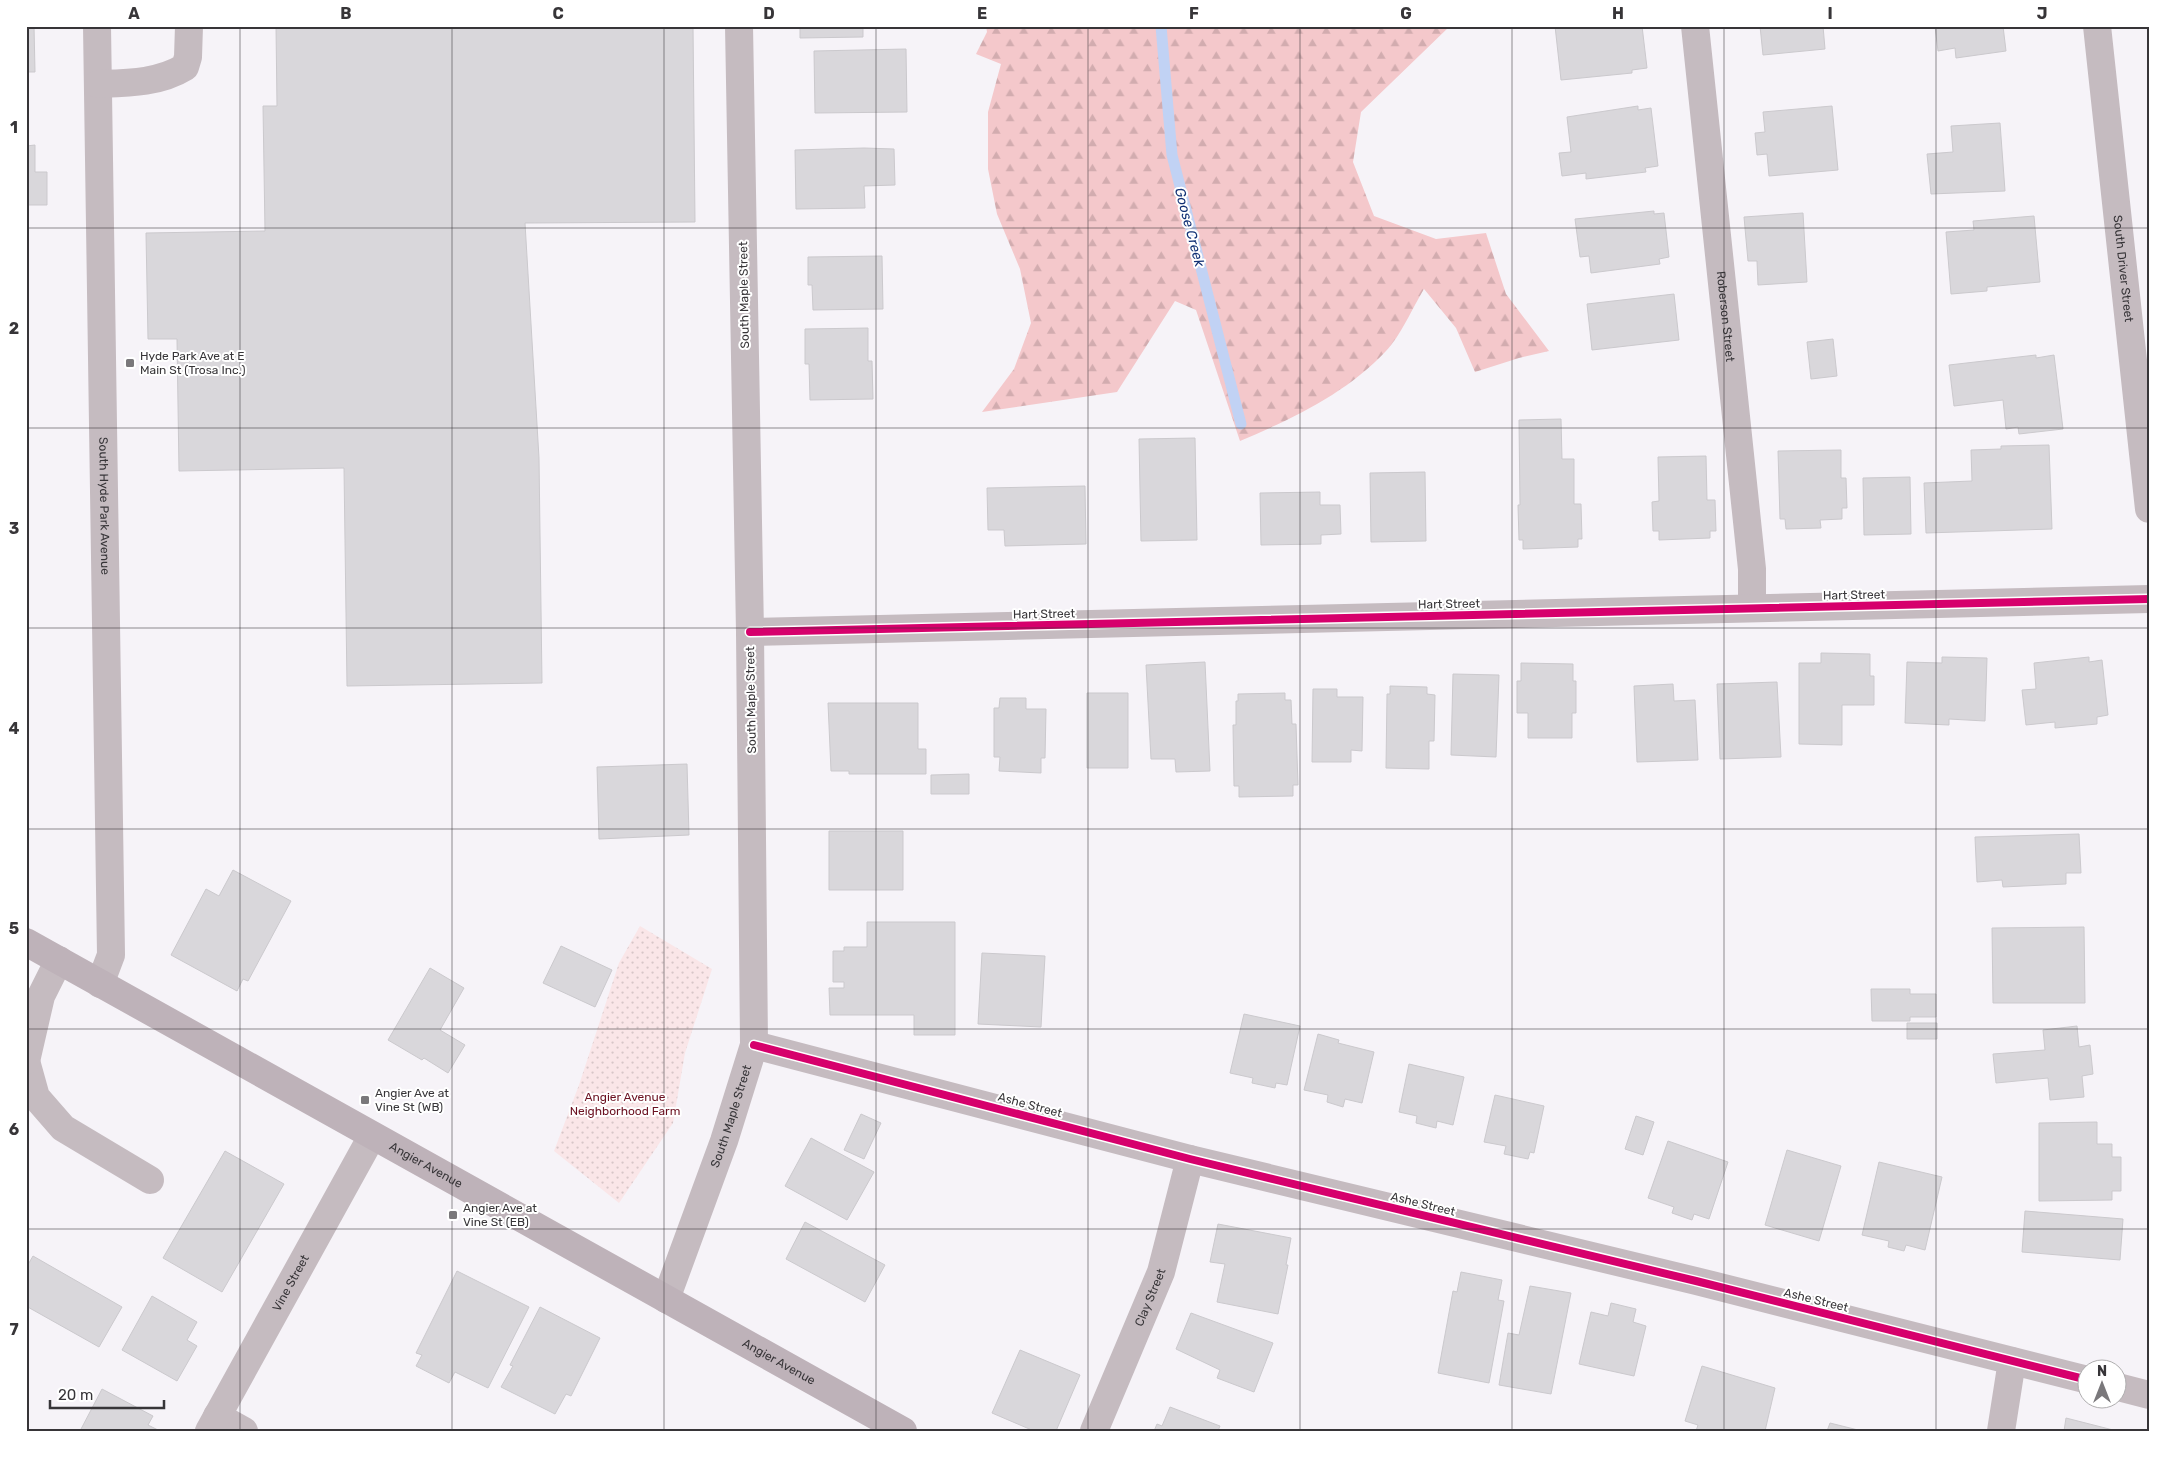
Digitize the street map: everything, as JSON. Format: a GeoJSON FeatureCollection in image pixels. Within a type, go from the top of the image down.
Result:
{"type":"FeatureCollection","features":[{"type":"Feature","properties":{"kind":"main road","name":"Angier Avenue"},"geometry":{"type":"LineString","coordinates":[[26,942],[903,1431]]}},
{"type":"Feature","properties":{"kind":"street","name":"South Hyde Park Avenue"},"geometry":{"type":"LineString","coordinates":[[97,26],[111,955],[100,984]]}},
{"type":"Feature","properties":{"kind":"street"},"geometry":{"type":"LineString","coordinates":[[98,84],[135,83],[172,75],[186,66],[189,26]]}},
{"type":"Feature","properties":{"kind":"street","name":"South Maple Street"},"geometry":{"type":"LineString","coordinates":[[666,1299],[724,1141],[754,1045],[750,632],[739,26]]}},
{"type":"Feature","properties":{"kind":"street","name":"Roberson Street"},"geometry":{"type":"LineString","coordinates":[[1695,26],[1752,569],[1752,608]]}},
{"type":"Feature","properties":{"kind":"street","name":"South Driver Street"},"geometry":{"type":"LineString","coordinates":[[2097,26],[2149,509]]}},
{"type":"Feature","properties":{"kind":"street","name":"Hart Street"},"geometry":{"type":"LineString","coordinates":[[750,632],[2149,599]]}},
{"type":"Feature","properties":{"kind":"street"},"geometry":{"type":"LineString","coordinates":[[59,960],[41,996],[26,1061],[36,1097],[63,1128],[150,1180]]}},
{"type":"Feature","properties":{"kind":"street","name":"Ashe Street"},"geometry":{"type":"LineString","coordinates":[[754,1045],[1190,1159],[1686,1279],[2078,1377]]}},
{"type":"Feature","properties":{"kind":"street","name":"Vine Street"},"geometry":{"type":"LineString","coordinates":[[213,1423],[372,1136]]}},
{"type":"Feature","properties":{"kind":"street","name":"Clay Street"},"geometry":{"type":"LineString","coordinates":[[1094,1431],[1161,1272],[1190,1159]]}},
{"type":"Feature","properties":{"kind":"street"},"geometry":{"type":"LineString","coordinates":[[2001,1431],[2012,1360]]}},
{"type":"Feature","properties":{"kind":"street"},"geometry":{"type":"LineString","coordinates":[[2128,1390],[2149,1395]]}},
{"type":"Feature","properties":{"kind":"street"},"geometry":{"type":"LineString","coordinates":[[213,1423],[244,1431]]}},
{"type":"Feature","properties":{"kind":"green space"},"geometry":{"type":"Polygon","coordinates":[[[986,26],[1450,26],[1361,112],[1353,162],[1374,216],[1436,239],[1486,233],[1506,294],[1549,351],[1475,372],[1456,328],[1424,289],[1396,338],[1371,366],[1318,404],[1240,441],[1196,310],[1175,301],[1117,392],[982,412],[1014,369],[1031,323],[1020,269],[997,214],[988,169],[988,112],[1001,64],[976,54],[987,32],[986,26]]]}},
{"type":"Feature","properties":{"kind":"green space","name":"Angier Avenue Neighborhood Farm"},"geometry":{"type":"Polygon","coordinates":[[[640,926],[712,969],[685,1053],[673,1123],[619,1203],[554,1151],[579,1085],[619,963],[640,926]]]}},
{"type":"Feature","properties":{"kind":"building"},"geometry":{"type":"Polygon","coordinates":[[[26,26],[34,26],[35,72],[26,72],[26,26]]]}},
{"type":"Feature","properties":{"kind":"building"},"geometry":{"type":"Polygon","coordinates":[[[276,26],[693,26],[695,222],[525,223],[539,458],[542,683],[347,686],[344,468],[179,471],[177,339],[148,339],[146,233],[265,231],[263,106],[277,106],[276,26]]]}},
{"type":"Feature","properties":{"kind":"building"},"geometry":{"type":"Polygon","coordinates":[[[800,26],[863,26],[863,37],[800,38],[800,26]]]}},
{"type":"Feature","properties":{"kind":"building"},"geometry":{"type":"Polygon","coordinates":[[[1555,26],[1642,26],[1647,68],[1632,70],[1632,73],[1561,80],[1555,26]]]}},
{"type":"Feature","properties":{"kind":"building"},"geometry":{"type":"Polygon","coordinates":[[[1760,26],[1823,26],[1825,49],[1763,55],[1760,26]]]}},
{"type":"Feature","properties":{"kind":"building"},"geometry":{"type":"Polygon","coordinates":[[[1935,26],[2003,26],[2006,51],[1956,58],[1955,48],[1938,51],[1935,26]]]}},
{"type":"Feature","properties":{"kind":"building"},"geometry":{"type":"Polygon","coordinates":[[[906,49],[907,112],[815,113],[814,51],[906,49]]]}},
{"type":"Feature","properties":{"kind":"building"},"geometry":{"type":"Polygon","coordinates":[[[1638,106],[1638,110],[1651,108],[1658,166],[1645,168],[1646,172],[1586,179],[1586,173],[1562,176],[1559,153],[1571,152],[1567,117],[1638,106]]]}},
{"type":"Feature","properties":{"kind":"building"},"geometry":{"type":"Polygon","coordinates":[[[1832,106],[1838,170],[1769,176],[1767,154],[1757,155],[1755,133],[1765,132],[1763,112],[1832,106]]]}},
{"type":"Feature","properties":{"kind":"building"},"geometry":{"type":"Polygon","coordinates":[[[2000,123],[2005,191],[1931,194],[1927,154],[1953,152],[1951,126],[2000,123]]]}},
{"type":"Feature","properties":{"kind":"building"},"geometry":{"type":"Polygon","coordinates":[[[35,145],[35,172],[47,172],[47,205],[27,205],[26,208],[26,146],[35,145]]]}},
{"type":"Feature","properties":{"kind":"building"},"geometry":{"type":"Polygon","coordinates":[[[894,149],[895,185],[864,186],[865,208],[796,209],[795,150],[894,149]]]}},
{"type":"Feature","properties":{"kind":"building"},"geometry":{"type":"Polygon","coordinates":[[[1654,211],[1654,214],[1664,213],[1669,257],[1659,259],[1660,264],[1591,273],[1589,256],[1580,257],[1575,219],[1654,211]]]}},
{"type":"Feature","properties":{"kind":"building"},"geometry":{"type":"Polygon","coordinates":[[[1803,213],[1807,282],[1758,285],[1757,261],[1748,261],[1744,217],[1803,213]]]}},
{"type":"Feature","properties":{"kind":"building"},"geometry":{"type":"Polygon","coordinates":[[[2034,216],[2040,282],[1987,287],[1987,291],[1951,294],[1946,232],[1974,230],[1973,221],[2034,216]]]}},
{"type":"Feature","properties":{"kind":"building"},"geometry":{"type":"Polygon","coordinates":[[[882,256],[883,309],[813,310],[812,285],[808,285],[808,257],[882,256]]]}},
{"type":"Feature","properties":{"kind":"building"},"geometry":{"type":"Polygon","coordinates":[[[1674,294],[1679,340],[1592,350],[1587,304],[1674,294]]]}},
{"type":"Feature","properties":{"kind":"building"},"geometry":{"type":"Polygon","coordinates":[[[868,328],[868,361],[872,361],[873,399],[810,400],[809,364],[805,364],[805,329],[868,328]]]}},
{"type":"Feature","properties":{"kind":"building"},"geometry":{"type":"Polygon","coordinates":[[[1833,339],[1837,376],[1811,379],[1807,342],[1833,339]]]}},
{"type":"Feature","properties":{"kind":"building"},"geometry":{"type":"Polygon","coordinates":[[[2036,355],[2036,358],[2054,355],[2063,429],[2019,434],[2018,427],[2006,429],[2003,400],[1954,406],[1949,365],[2036,355]]]}},
{"type":"Feature","properties":{"kind":"building"},"geometry":{"type":"Polygon","coordinates":[[[1561,419],[1562,459],[1574,459],[1574,504],[1581,504],[1582,539],[1578,539],[1578,547],[1523,549],[1523,540],[1519,540],[1519,420],[1561,419]]]}},
{"type":"Feature","properties":{"kind":"building"},"geometry":{"type":"Polygon","coordinates":[[[1195,438],[1197,540],[1141,541],[1139,439],[1195,438]]]}},
{"type":"Feature","properties":{"kind":"building"},"geometry":{"type":"Polygon","coordinates":[[[2049,445],[2052,529],[1926,533],[1924,483],[1972,481],[1971,450],[2001,449],[2001,446],[2049,445]]]}},
{"type":"Feature","properties":{"kind":"building"},"geometry":{"type":"Polygon","coordinates":[[[1841,450],[1841,478],[1846,478],[1847,508],[1842,508],[1842,519],[1820,520],[1821,528],[1786,529],[1785,519],[1780,519],[1778,451],[1841,450]]]}},
{"type":"Feature","properties":{"kind":"building"},"geometry":{"type":"Polygon","coordinates":[[[1706,456],[1707,500],[1715,500],[1716,531],[1710,531],[1710,538],[1659,540],[1659,531],[1653,531],[1652,502],[1659,501],[1658,457],[1706,456]]]}},
{"type":"Feature","properties":{"kind":"building"},"geometry":{"type":"Polygon","coordinates":[[[1425,472],[1426,541],[1371,542],[1370,473],[1425,472]]]}},
{"type":"Feature","properties":{"kind":"building"},"geometry":{"type":"Polygon","coordinates":[[[1910,477],[1911,534],[1864,535],[1863,478],[1910,477]]]}},
{"type":"Feature","properties":{"kind":"building"},"geometry":{"type":"Polygon","coordinates":[[[1085,486],[1086,544],[1005,546],[1004,530],[988,530],[987,488],[1085,486]]]}},
{"type":"Feature","properties":{"kind":"building"},"geometry":{"type":"Polygon","coordinates":[[[1320,492],[1320,505],[1340,505],[1341,534],[1321,535],[1321,544],[1261,545],[1260,493],[1320,492]]]}},
{"type":"Feature","properties":{"kind":"building"},"geometry":{"type":"Polygon","coordinates":[[[1821,653],[1870,654],[1870,676],[1874,676],[1874,705],[1842,705],[1842,745],[1799,744],[1799,663],[1821,663],[1821,653]]]}},
{"type":"Feature","properties":{"kind":"building"},"geometry":{"type":"Polygon","coordinates":[[[1942,657],[1987,658],[1985,721],[1949,719],[1949,725],[1905,723],[1907,662],[1942,663],[1942,657]]]}},
{"type":"Feature","properties":{"kind":"building"},"geometry":{"type":"Polygon","coordinates":[[[2089,657],[2089,662],[2102,660],[2108,715],[2097,717],[2097,724],[2055,728],[2055,722],[2026,725],[2022,690],[2036,689],[2034,663],[2089,657]]]}},
{"type":"Feature","properties":{"kind":"building"},"geometry":{"type":"Polygon","coordinates":[[[1205,662],[1210,771],[1176,772],[1175,759],[1151,759],[1146,665],[1205,662]]]}},
{"type":"Feature","properties":{"kind":"building"},"geometry":{"type":"Polygon","coordinates":[[[1521,663],[1573,664],[1573,681],[1576,681],[1576,713],[1572,713],[1572,738],[1528,738],[1528,713],[1517,713],[1517,681],[1521,681],[1521,663]]]}},
{"type":"Feature","properties":{"kind":"building"},"geometry":{"type":"Polygon","coordinates":[[[1453,674],[1499,675],[1496,757],[1451,755],[1453,674]]]}},
{"type":"Feature","properties":{"kind":"building"},"geometry":{"type":"Polygon","coordinates":[[[1777,682],[1781,757],[1720,759],[1717,684],[1777,682]]]}},
{"type":"Feature","properties":{"kind":"building"},"geometry":{"type":"Polygon","coordinates":[[[1673,684],[1674,701],[1695,700],[1698,760],[1637,762],[1634,686],[1673,684]]]}},
{"type":"Feature","properties":{"kind":"building"},"geometry":{"type":"Polygon","coordinates":[[[1390,686],[1427,687],[1427,694],[1435,695],[1434,741],[1429,741],[1429,769],[1386,768],[1387,694],[1390,694],[1390,686]]]}},
{"type":"Feature","properties":{"kind":"building"},"geometry":{"type":"Polygon","coordinates":[[[1313,689],[1337,689],[1337,697],[1363,697],[1362,751],[1351,750],[1351,762],[1312,762],[1313,689]]]}},
{"type":"Feature","properties":{"kind":"building"},"geometry":{"type":"Polygon","coordinates":[[[1087,693],[1128,693],[1128,768],[1087,768],[1087,693]]]}},
{"type":"Feature","properties":{"kind":"building"},"geometry":{"type":"Polygon","coordinates":[[[1285,693],[1285,700],[1291,700],[1292,724],[1296,724],[1298,785],[1293,785],[1293,796],[1239,797],[1239,786],[1234,786],[1233,725],[1236,725],[1236,701],[1238,701],[1238,694],[1285,693]]]}},
{"type":"Feature","properties":{"kind":"building"},"geometry":{"type":"Polygon","coordinates":[[[1000,698],[1026,698],[1026,709],[1046,709],[1045,758],[1041,758],[1041,773],[999,771],[1000,757],[994,757],[994,708],[999,708],[1000,698]]]}},
{"type":"Feature","properties":{"kind":"building"},"geometry":{"type":"Polygon","coordinates":[[[828,703],[918,703],[918,749],[926,749],[926,774],[849,774],[849,771],[831,771],[828,703]]]}},
{"type":"Feature","properties":{"kind":"building"},"geometry":{"type":"Polygon","coordinates":[[[687,764],[689,835],[599,839],[597,767],[687,764]]]}},
{"type":"Feature","properties":{"kind":"building"},"geometry":{"type":"Polygon","coordinates":[[[969,774],[969,794],[931,794],[931,775],[969,774]]]}},
{"type":"Feature","properties":{"kind":"building"},"geometry":{"type":"Polygon","coordinates":[[[829,831],[903,831],[903,890],[829,890],[829,831]]]}},
{"type":"Feature","properties":{"kind":"building"},"geometry":{"type":"Polygon","coordinates":[[[2079,834],[2081,873],[2066,873],[2066,884],[2003,887],[2002,880],[1977,882],[1975,837],[2079,834]]]}},
{"type":"Feature","properties":{"kind":"building"},"geometry":{"type":"Polygon","coordinates":[[[233,870],[291,901],[248,981],[243,979],[237,991],[171,955],[206,889],[219,896],[233,870]]]}},
{"type":"Feature","properties":{"kind":"building"},"geometry":{"type":"Polygon","coordinates":[[[867,922],[955,922],[955,1035],[914,1035],[914,1015],[830,1015],[829,988],[844,988],[844,982],[833,982],[833,951],[844,951],[844,947],[867,947],[867,922]]]}},
{"type":"Feature","properties":{"kind":"building"},"geometry":{"type":"Polygon","coordinates":[[[2084,927],[2085,1003],[1993,1003],[1992,928],[2084,927]]]}},
{"type":"Feature","properties":{"kind":"building"},"geometry":{"type":"Polygon","coordinates":[[[561,946],[612,970],[595,1007],[543,983],[561,946]]]}},
{"type":"Feature","properties":{"kind":"building"},"geometry":{"type":"Polygon","coordinates":[[[982,953],[1045,956],[1041,1027],[978,1024],[982,953]]]}},
{"type":"Feature","properties":{"kind":"building"},"geometry":{"type":"Polygon","coordinates":[[[430,968],[464,988],[440,1030],[465,1045],[448,1073],[424,1058],[422,1060],[388,1040],[430,968]]]}},
{"type":"Feature","properties":{"kind":"building"},"geometry":{"type":"Polygon","coordinates":[[[1871,989],[1910,989],[1910,994],[1936,994],[1936,1017],[1910,1017],[1910,1021],[1872,1021],[1871,989]]]}},
{"type":"Feature","properties":{"kind":"building"},"geometry":{"type":"Polygon","coordinates":[[[1244,1014],[1300,1026],[1287,1085],[1276,1083],[1275,1088],[1252,1083],[1253,1078],[1230,1073],[1244,1014]]]}},
{"type":"Feature","properties":{"kind":"building"},"geometry":{"type":"Polygon","coordinates":[[[1907,1023],[1937,1023],[1937,1039],[1907,1039],[1907,1023]]]}},
{"type":"Feature","properties":{"kind":"building"},"geometry":{"type":"Polygon","coordinates":[[[2077,1026],[2079,1047],[2090,1045],[2093,1074],[2082,1076],[2084,1097],[2050,1100],[2048,1078],[1996,1083],[1993,1054],[2045,1050],[2043,1030],[2077,1026]]]}},
{"type":"Feature","properties":{"kind":"building"},"geometry":{"type":"Polygon","coordinates":[[[1318,1034],[1339,1040],[1338,1043],[1374,1052],[1362,1103],[1345,1099],[1343,1107],[1327,1102],[1328,1095],[1304,1090],[1318,1034]]]}},
{"type":"Feature","properties":{"kind":"building"},"geometry":{"type":"Polygon","coordinates":[[[1409,1064],[1464,1077],[1453,1125],[1437,1121],[1436,1128],[1416,1123],[1417,1116],[1399,1112],[1409,1064]]]}},
{"type":"Feature","properties":{"kind":"building"},"geometry":{"type":"Polygon","coordinates":[[[1495,1095],[1544,1106],[1534,1153],[1530,1152],[1528,1159],[1504,1154],[1506,1146],[1484,1142],[1495,1095]]]}},
{"type":"Feature","properties":{"kind":"building"},"geometry":{"type":"Polygon","coordinates":[[[861,1114],[881,1123],[864,1159],[844,1150],[861,1114]]]}},
{"type":"Feature","properties":{"kind":"building"},"geometry":{"type":"Polygon","coordinates":[[[1636,1116],[1654,1122],[1643,1155],[1625,1149],[1636,1116]]]}},
{"type":"Feature","properties":{"kind":"building"},"geometry":{"type":"Polygon","coordinates":[[[2097,1122],[2097,1144],[2112,1144],[2112,1157],[2121,1157],[2121,1191],[2112,1191],[2112,1200],[2039,1201],[2039,1123],[2097,1122]]]}},
{"type":"Feature","properties":{"kind":"building"},"geometry":{"type":"Polygon","coordinates":[[[811,1138],[874,1172],[847,1220],[785,1186],[811,1138]]]}},
{"type":"Feature","properties":{"kind":"building"},"geometry":{"type":"Polygon","coordinates":[[[1668,1141],[1728,1162],[1709,1219],[1694,1214],[1692,1220],[1672,1213],[1674,1207],[1648,1198],[1668,1141]]]}},
{"type":"Feature","properties":{"kind":"building"},"geometry":{"type":"Polygon","coordinates":[[[1787,1150],[1841,1166],[1819,1241],[1765,1225],[1787,1150]]]}},
{"type":"Feature","properties":{"kind":"building"},"geometry":{"type":"Polygon","coordinates":[[[225,1151],[284,1184],[222,1292],[163,1258],[225,1151]]]}},
{"type":"Feature","properties":{"kind":"building"},"geometry":{"type":"Polygon","coordinates":[[[1879,1162],[1942,1177],[1925,1250],[1906,1245],[1904,1251],[1888,1247],[1889,1241],[1862,1235],[1879,1162]]]}},
{"type":"Feature","properties":{"kind":"building"},"geometry":{"type":"Polygon","coordinates":[[[2025,1211],[2123,1219],[2120,1260],[2022,1252],[2025,1211]]]}},
{"type":"Feature","properties":{"kind":"building"},"geometry":{"type":"Polygon","coordinates":[[[805,1222],[885,1265],[865,1302],[786,1259],[805,1222]]]}},
{"type":"Feature","properties":{"kind":"building"},"geometry":{"type":"Polygon","coordinates":[[[1218,1224],[1291,1238],[1286,1265],[1288,1265],[1278,1314],[1217,1302],[1225,1264],[1210,1262],[1218,1224]]]}},
{"type":"Feature","properties":{"kind":"building"},"geometry":{"type":"Polygon","coordinates":[[[33,1256],[122,1307],[99,1347],[26,1306],[26,1268],[33,1256]]]}},
{"type":"Feature","properties":{"kind":"building"},"geometry":{"type":"Polygon","coordinates":[[[457,1271],[529,1307],[488,1388],[455,1372],[449,1383],[416,1366],[422,1355],[416,1353],[457,1271]]]}},
{"type":"Feature","properties":{"kind":"building"},"geometry":{"type":"Polygon","coordinates":[[[1461,1272],[1502,1280],[1498,1300],[1504,1301],[1489,1383],[1438,1373],[1453,1291],[1457,1292],[1461,1272]]]}},
{"type":"Feature","properties":{"kind":"building"},"geometry":{"type":"Polygon","coordinates":[[[1530,1286],[1571,1293],[1551,1394],[1499,1385],[1508,1333],[1519,1335],[1530,1286]]]}},
{"type":"Feature","properties":{"kind":"building"},"geometry":{"type":"Polygon","coordinates":[[[152,1296],[197,1322],[187,1340],[197,1346],[177,1381],[122,1350],[152,1296]]]}},
{"type":"Feature","properties":{"kind":"building"},"geometry":{"type":"Polygon","coordinates":[[[1611,1303],[1636,1309],[1633,1322],[1646,1326],[1634,1376],[1579,1364],[1591,1312],[1608,1316],[1611,1303]]]}},
{"type":"Feature","properties":{"kind":"building"},"geometry":{"type":"Polygon","coordinates":[[[540,1307],[600,1338],[571,1396],[566,1394],[555,1414],[501,1387],[513,1366],[510,1365],[540,1307]]]}},
{"type":"Feature","properties":{"kind":"building"},"geometry":{"type":"Polygon","coordinates":[[[1191,1313],[1273,1343],[1254,1392],[1217,1378],[1220,1370],[1176,1349],[1191,1313]]]}},
{"type":"Feature","properties":{"kind":"building"},"geometry":{"type":"Polygon","coordinates":[[[1020,1350],[1080,1375],[1056,1431],[1034,1431],[992,1413],[1020,1350]]]}},
{"type":"Feature","properties":{"kind":"building"},"geometry":{"type":"Polygon","coordinates":[[[1702,1366],[1775,1388],[1765,1431],[1696,1431],[1698,1425],[1685,1421],[1702,1366]]]}},
{"type":"Feature","properties":{"kind":"building"},"geometry":{"type":"Polygon","coordinates":[[[102,1389],[153,1416],[148,1425],[160,1431],[80,1431],[102,1389]]]}},
{"type":"Feature","properties":{"kind":"building"},"geometry":{"type":"Polygon","coordinates":[[[1170,1407],[1220,1426],[1218,1431],[1154,1431],[1157,1424],[1162,1426],[1170,1407]]]}},
{"type":"Feature","properties":{"kind":"building"},"geometry":{"type":"Polygon","coordinates":[[[2066,1418],[2117,1431],[2064,1431],[2066,1418]]]}},
{"type":"Feature","properties":{"kind":"building"},"geometry":{"type":"Polygon","coordinates":[[[1830,1423],[1862,1431],[1827,1431],[1830,1423]]]}},
{"type":"Feature","properties":{"kind":"waterway","name":"Goose Creek"},"geometry":{"type":"LineString","coordinates":[[1161,26],[1172,155],[1241,424]]}},
{"type":"Feature","properties":{"kind":"cycle path"},"geometry":{"type":"LineString","coordinates":[[750,632],[2149,599]]}},
{"type":"Feature","properties":{"kind":"cycle path"},"geometry":{"type":"LineString","coordinates":[[754,1045],[1190,1159],[1696,1281],[2078,1377]]}},
{"type":"Feature","properties":{"kind":"place","name":"Hyde Park Ave at E Main St (Trosa Inc.)"},"geometry":{"type":"Point","coordinates":[130,363]}},
{"type":"Feature","properties":{"kind":"place","name":"Angier Ave at Vine St (WB)"},"geometry":{"type":"Point","coordinates":[365,1100]}},
{"type":"Feature","properties":{"kind":"place","name":"Angier Ave at Vine St (EB)"},"geometry":{"type":"Point","coordinates":[453,1215]}}]}
